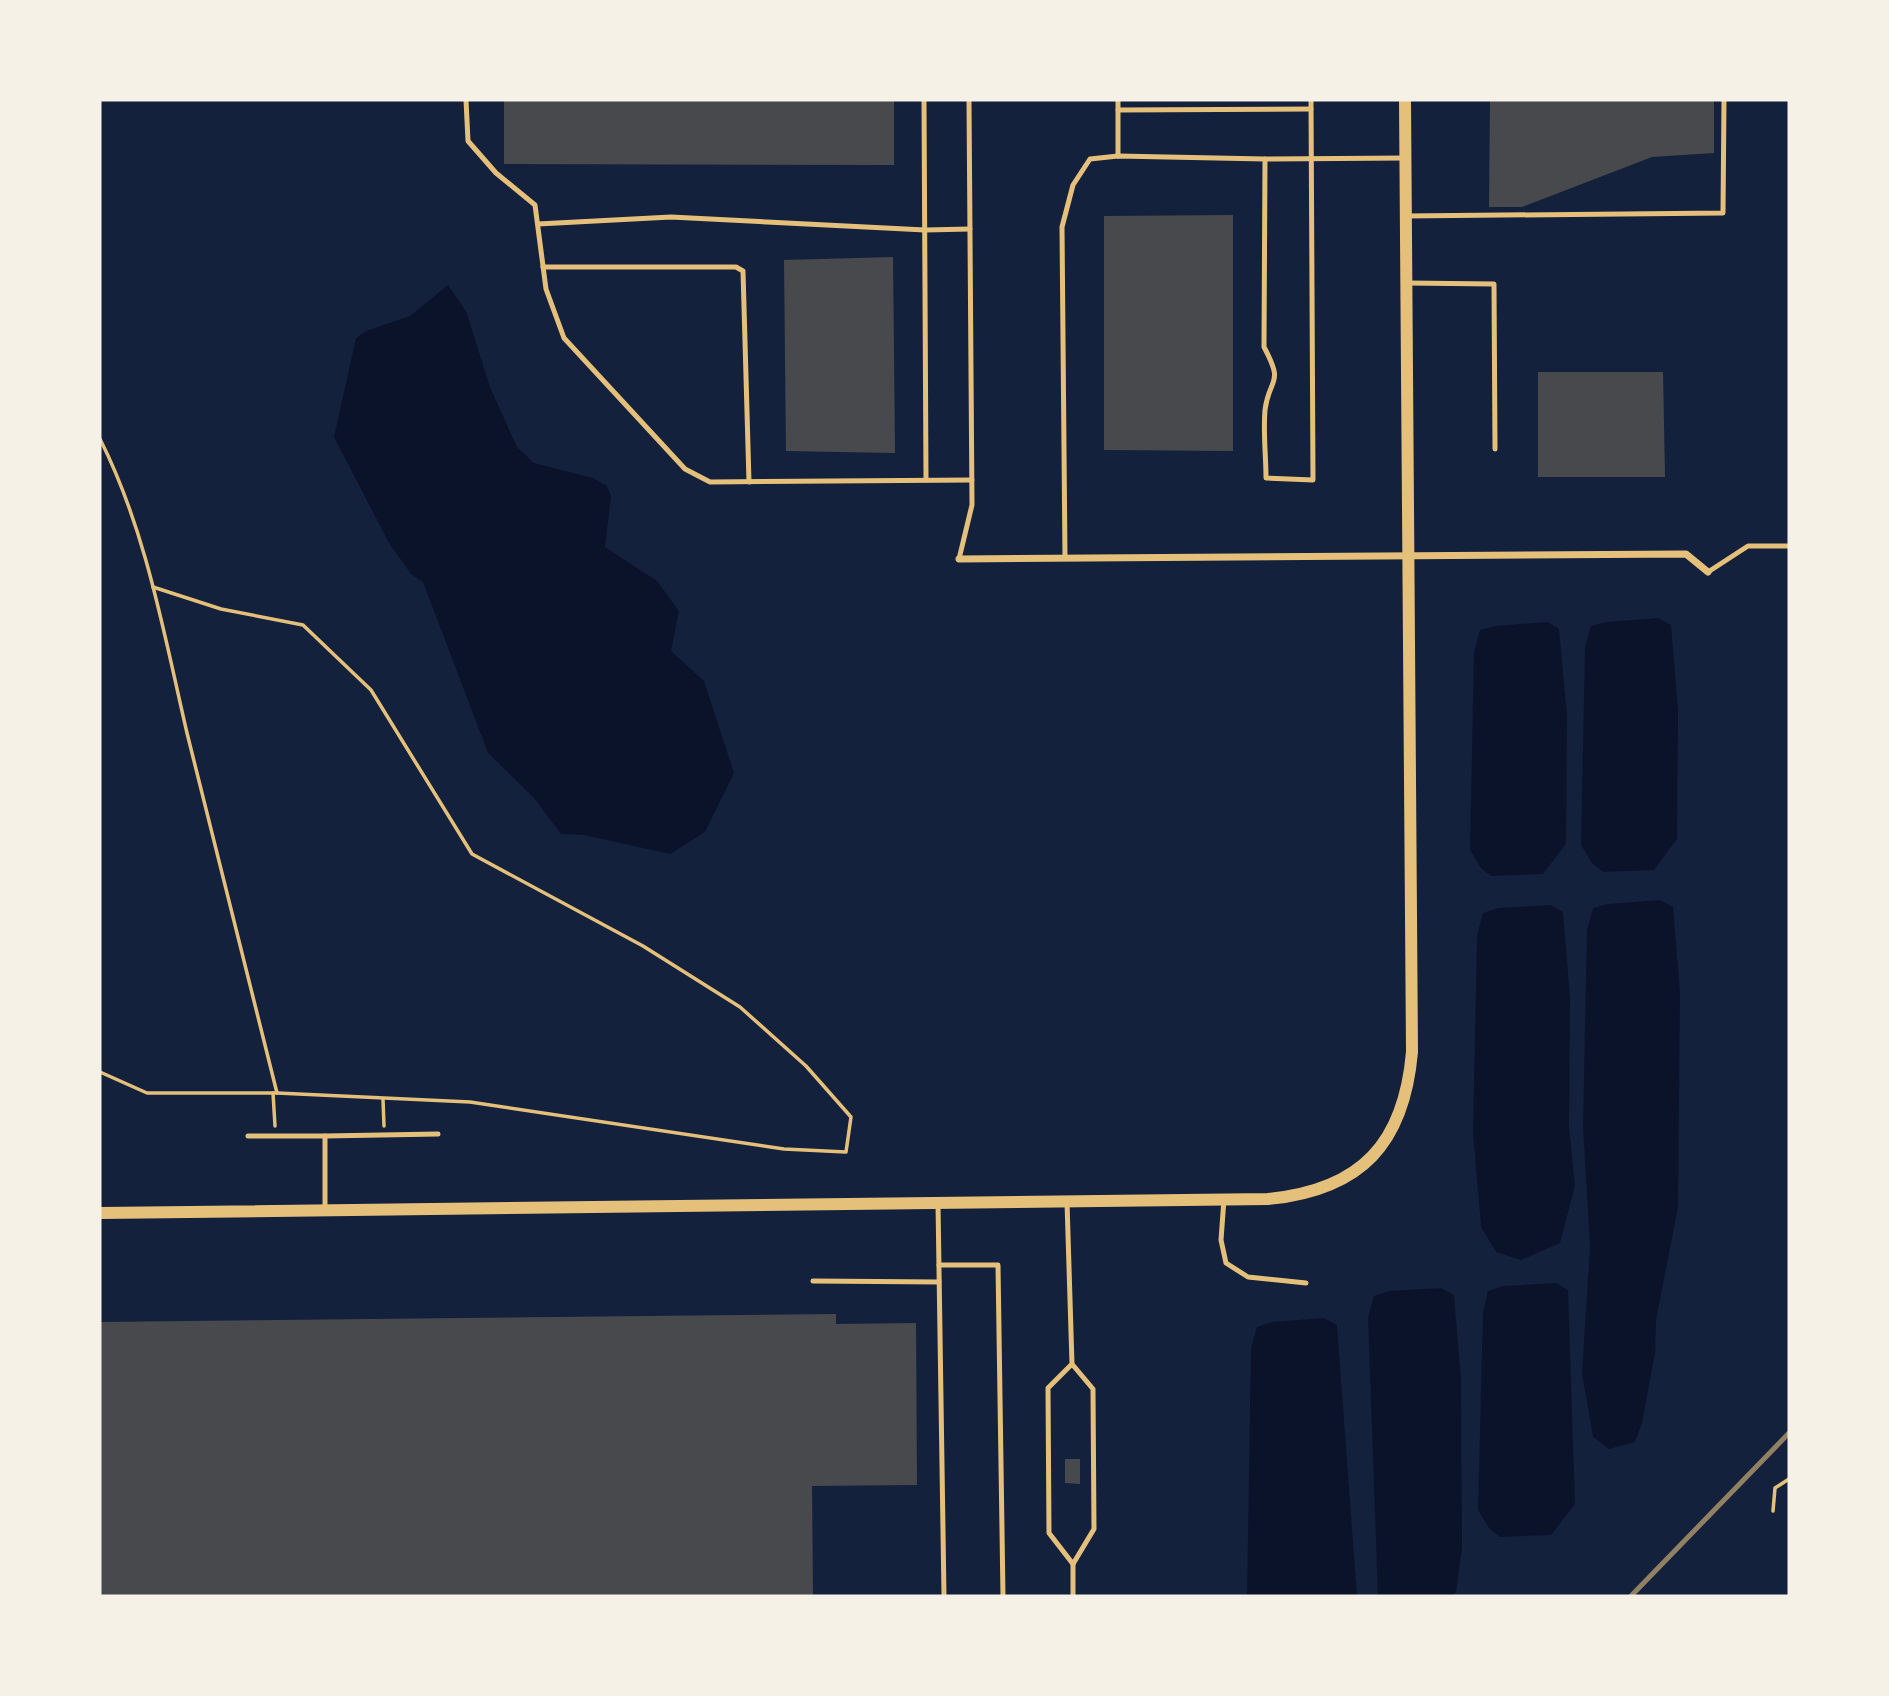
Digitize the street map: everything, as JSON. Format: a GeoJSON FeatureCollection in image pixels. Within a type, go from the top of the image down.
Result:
{"type":"FeatureCollection","features":[{"type":"Feature","properties":{"kind":"street"},"geometry":{"type":"LineString","coordinates":[[100,1213],[1224,1199],[1301,1196],[1333,1185],[1360,1167],[1383,1144],[1400,1115],[1409,1083],[1412,1052],[1405,100]]}},
{"type":"Feature","properties":{"kind":"street"},"geometry":{"type":"LineString","coordinates":[[959,559],[1686,554],[1708,572]]}},
{"type":"Feature","properties":{"kind":"lane"},"geometry":{"type":"LineString","coordinates":[[466,100],[468,141],[496,173],[535,205],[546,289],[564,338],[685,469],[710,482],[972,480]]}},
{"type":"Feature","properties":{"kind":"lane"},"geometry":{"type":"LineString","coordinates":[[924,100],[926,480]]}},
{"type":"Feature","properties":{"kind":"lane"},"geometry":{"type":"LineString","coordinates":[[959,559],[972,505],[969,100]]}},
{"type":"Feature","properties":{"kind":"lane"},"geometry":{"type":"LineString","coordinates":[[1118,100],[1118,156]]}},
{"type":"Feature","properties":{"kind":"lane"},"geometry":{"type":"LineString","coordinates":[[1265,159],[1264,347],[1275,367],[1275,385],[1265,408],[1266,478],[1314,480],[1311,100]]}},
{"type":"Feature","properties":{"kind":"lane"},"geometry":{"type":"LineString","coordinates":[[1406,216],[1723,213],[1724,100]]}},
{"type":"Feature","properties":{"kind":"lane"},"geometry":{"type":"LineString","coordinates":[[1118,110],[1311,109]]}},
{"type":"Feature","properties":{"kind":"lane"},"geometry":{"type":"LineString","coordinates":[[1065,558],[1062,227],[1073,185],[1090,159],[1118,156],[1406,158]]}},
{"type":"Feature","properties":{"kind":"lane"},"geometry":{"type":"LineString","coordinates":[[538,224],[671,217],[925,230],[970,229]]}},
{"type":"Feature","properties":{"kind":"lane"},"geometry":{"type":"LineString","coordinates":[[543,267],[736,267],[743,271],[749,482]]}},
{"type":"Feature","properties":{"kind":"lane"},"geometry":{"type":"LineString","coordinates":[[1407,283],[1494,284],[1495,449]]}},
{"type":"Feature","properties":{"kind":"lane"},"geometry":{"type":"LineString","coordinates":[[1708,572],[1748,546],[1789,546]]}},
{"type":"Feature","properties":{"kind":"lane"},"geometry":{"type":"LineString","coordinates":[[248,1136],[438,1134]]}},
{"type":"Feature","properties":{"kind":"lane"},"geometry":{"type":"LineString","coordinates":[[325,1136],[325,1212]]}},
{"type":"Feature","properties":{"kind":"lane"},"geometry":{"type":"LineString","coordinates":[[1224,1199],[1222,1240],[1226,1263],[1248,1277],[1306,1283]]}},
{"type":"Feature","properties":{"kind":"lane"},"geometry":{"type":"LineString","coordinates":[[1067,1202],[1072,1364],[1093,1389],[1094,1529],[1073,1564],[1073,1596]]}},
{"type":"Feature","properties":{"kind":"lane"},"geometry":{"type":"LineString","coordinates":[[938,1203],[944,1596]]}},
{"type":"Feature","properties":{"kind":"lane"},"geometry":{"type":"LineString","coordinates":[[939,1265],[998,1265],[1003,1596]]}},
{"type":"Feature","properties":{"kind":"lane"},"geometry":{"type":"LineString","coordinates":[[813,1281],[939,1282]]}},
{"type":"Feature","properties":{"kind":"lane"},"geometry":{"type":"LineString","coordinates":[[1072,1364],[1048,1388],[1049,1533],[1073,1564]]}},
{"type":"Feature","properties":{"kind":"path"},"geometry":{"type":"LineString","coordinates":[[100,439],[119,477],[153,587],[275,1093],[275,1136]]}},
{"type":"Feature","properties":{"kind":"path"},"geometry":{"type":"LineString","coordinates":[[100,1072],[147,1093],[275,1093],[470,1102],[784,1149],[846,1152],[851,1116],[806,1066],[740,1007],[643,946],[472,853],[371,690],[303,625],[221,608],[153,587]]}},
{"type":"Feature","properties":{"kind":"path"},"geometry":{"type":"LineString","coordinates":[[383,1098],[385,1135]]}},
{"type":"Feature","properties":{"kind":"path"},"geometry":{"type":"LineString","coordinates":[[1773,1511],[1775,1488],[1789,1479]]}},
{"type":"Feature","properties":{"kind":"water"},"geometry":{"type":"Polygon","coordinates":[[[448,285],[466,311],[490,387],[517,447],[534,463],[593,478],[607,486],[611,496],[605,547],[657,581],[679,611],[671,651],[704,681],[734,773],[705,832],[670,854],[584,835],[561,834],[534,798],[488,753],[423,582],[411,574],[389,543],[334,437],[356,338],[366,331],[410,316],[448,285]]]}},
{"type":"Feature","properties":{"kind":"water"},"geometry":{"type":"Polygon","coordinates":[[[1658,618],[1671,625],[1678,710],[1677,839],[1654,870],[1603,872],[1592,863],[1581,845],[1585,647],[1591,626],[1606,622],[1658,618]]]}},
{"type":"Feature","properties":{"kind":"water"},"geometry":{"type":"Polygon","coordinates":[[[1547,622],[1559,629],[1567,715],[1566,844],[1543,874],[1491,876],[1481,868],[1470,850],[1474,652],[1480,630],[1495,626],[1547,622]]]}},
{"type":"Feature","properties":{"kind":"water"},"geometry":{"type":"Polygon","coordinates":[[[1660,900],[1673,907],[1680,992],[1678,1207],[1656,1320],[1655,1353],[1642,1423],[1635,1442],[1609,1449],[1593,1437],[1582,1373],[1590,1247],[1583,1127],[1587,930],[1593,908],[1608,904],[1660,900]]]}},
{"type":"Feature","properties":{"kind":"water"},"geometry":{"type":"Polygon","coordinates":[[[1551,905],[1563,912],[1570,997],[1569,1126],[1575,1186],[1560,1243],[1521,1260],[1496,1252],[1481,1227],[1473,1132],[1477,935],[1483,913],[1498,908],[1551,905]]]}},
{"type":"Feature","properties":{"kind":"water"},"geometry":{"type":"Polygon","coordinates":[[[1556,1283],[1568,1290],[1575,1504],[1551,1535],[1500,1537],[1489,1528],[1478,1510],[1483,1312],[1488,1291],[1503,1286],[1556,1283]]]}},
{"type":"Feature","properties":{"kind":"water"},"geometry":{"type":"Polygon","coordinates":[[[1441,1288],[1454,1295],[1461,1380],[1462,1548],[1456,1592],[1452,1596],[1378,1596],[1368,1317],[1374,1296],[1389,1291],[1441,1288]]]}},
{"type":"Feature","properties":{"kind":"water"},"geometry":{"type":"Polygon","coordinates":[[[1324,1318],[1337,1325],[1357,1596],[1247,1596],[1251,1348],[1257,1327],[1272,1322],[1324,1318]]]}},
{"type":"Feature","properties":{"kind":"building"},"geometry":{"type":"Polygon","coordinates":[[[504,100],[894,100],[894,165],[504,164],[504,100]]]}},
{"type":"Feature","properties":{"kind":"building"},"geometry":{"type":"Polygon","coordinates":[[[1490,100],[1714,100],[1714,153],[1652,157],[1522,207],[1489,207],[1490,100]]]}},
{"type":"Feature","properties":{"kind":"building"},"geometry":{"type":"Polygon","coordinates":[[[1233,215],[1233,451],[1104,450],[1104,216],[1233,215]]]}},
{"type":"Feature","properties":{"kind":"building"},"geometry":{"type":"Polygon","coordinates":[[[893,257],[895,453],[786,451],[784,260],[893,257]]]}},
{"type":"Feature","properties":{"kind":"building"},"geometry":{"type":"Polygon","coordinates":[[[1538,372],[1663,372],[1665,477],[1538,477],[1538,372]]]}},
{"type":"Feature","properties":{"kind":"building"},"geometry":{"type":"Polygon","coordinates":[[[836,1314],[836,1324],[916,1323],[917,1485],[812,1486],[813,1596],[100,1596],[100,1322],[836,1314]]]}},
{"type":"Feature","properties":{"kind":"building"},"geometry":{"type":"Polygon","coordinates":[[[1065,1459],[1080,1459],[1080,1484],[1065,1483],[1065,1459]]]}},
{"type":"Feature","properties":{"kind":"railway"},"geometry":{"type":"LineString","coordinates":[[1631,1596],[1789,1433]]}}]}
